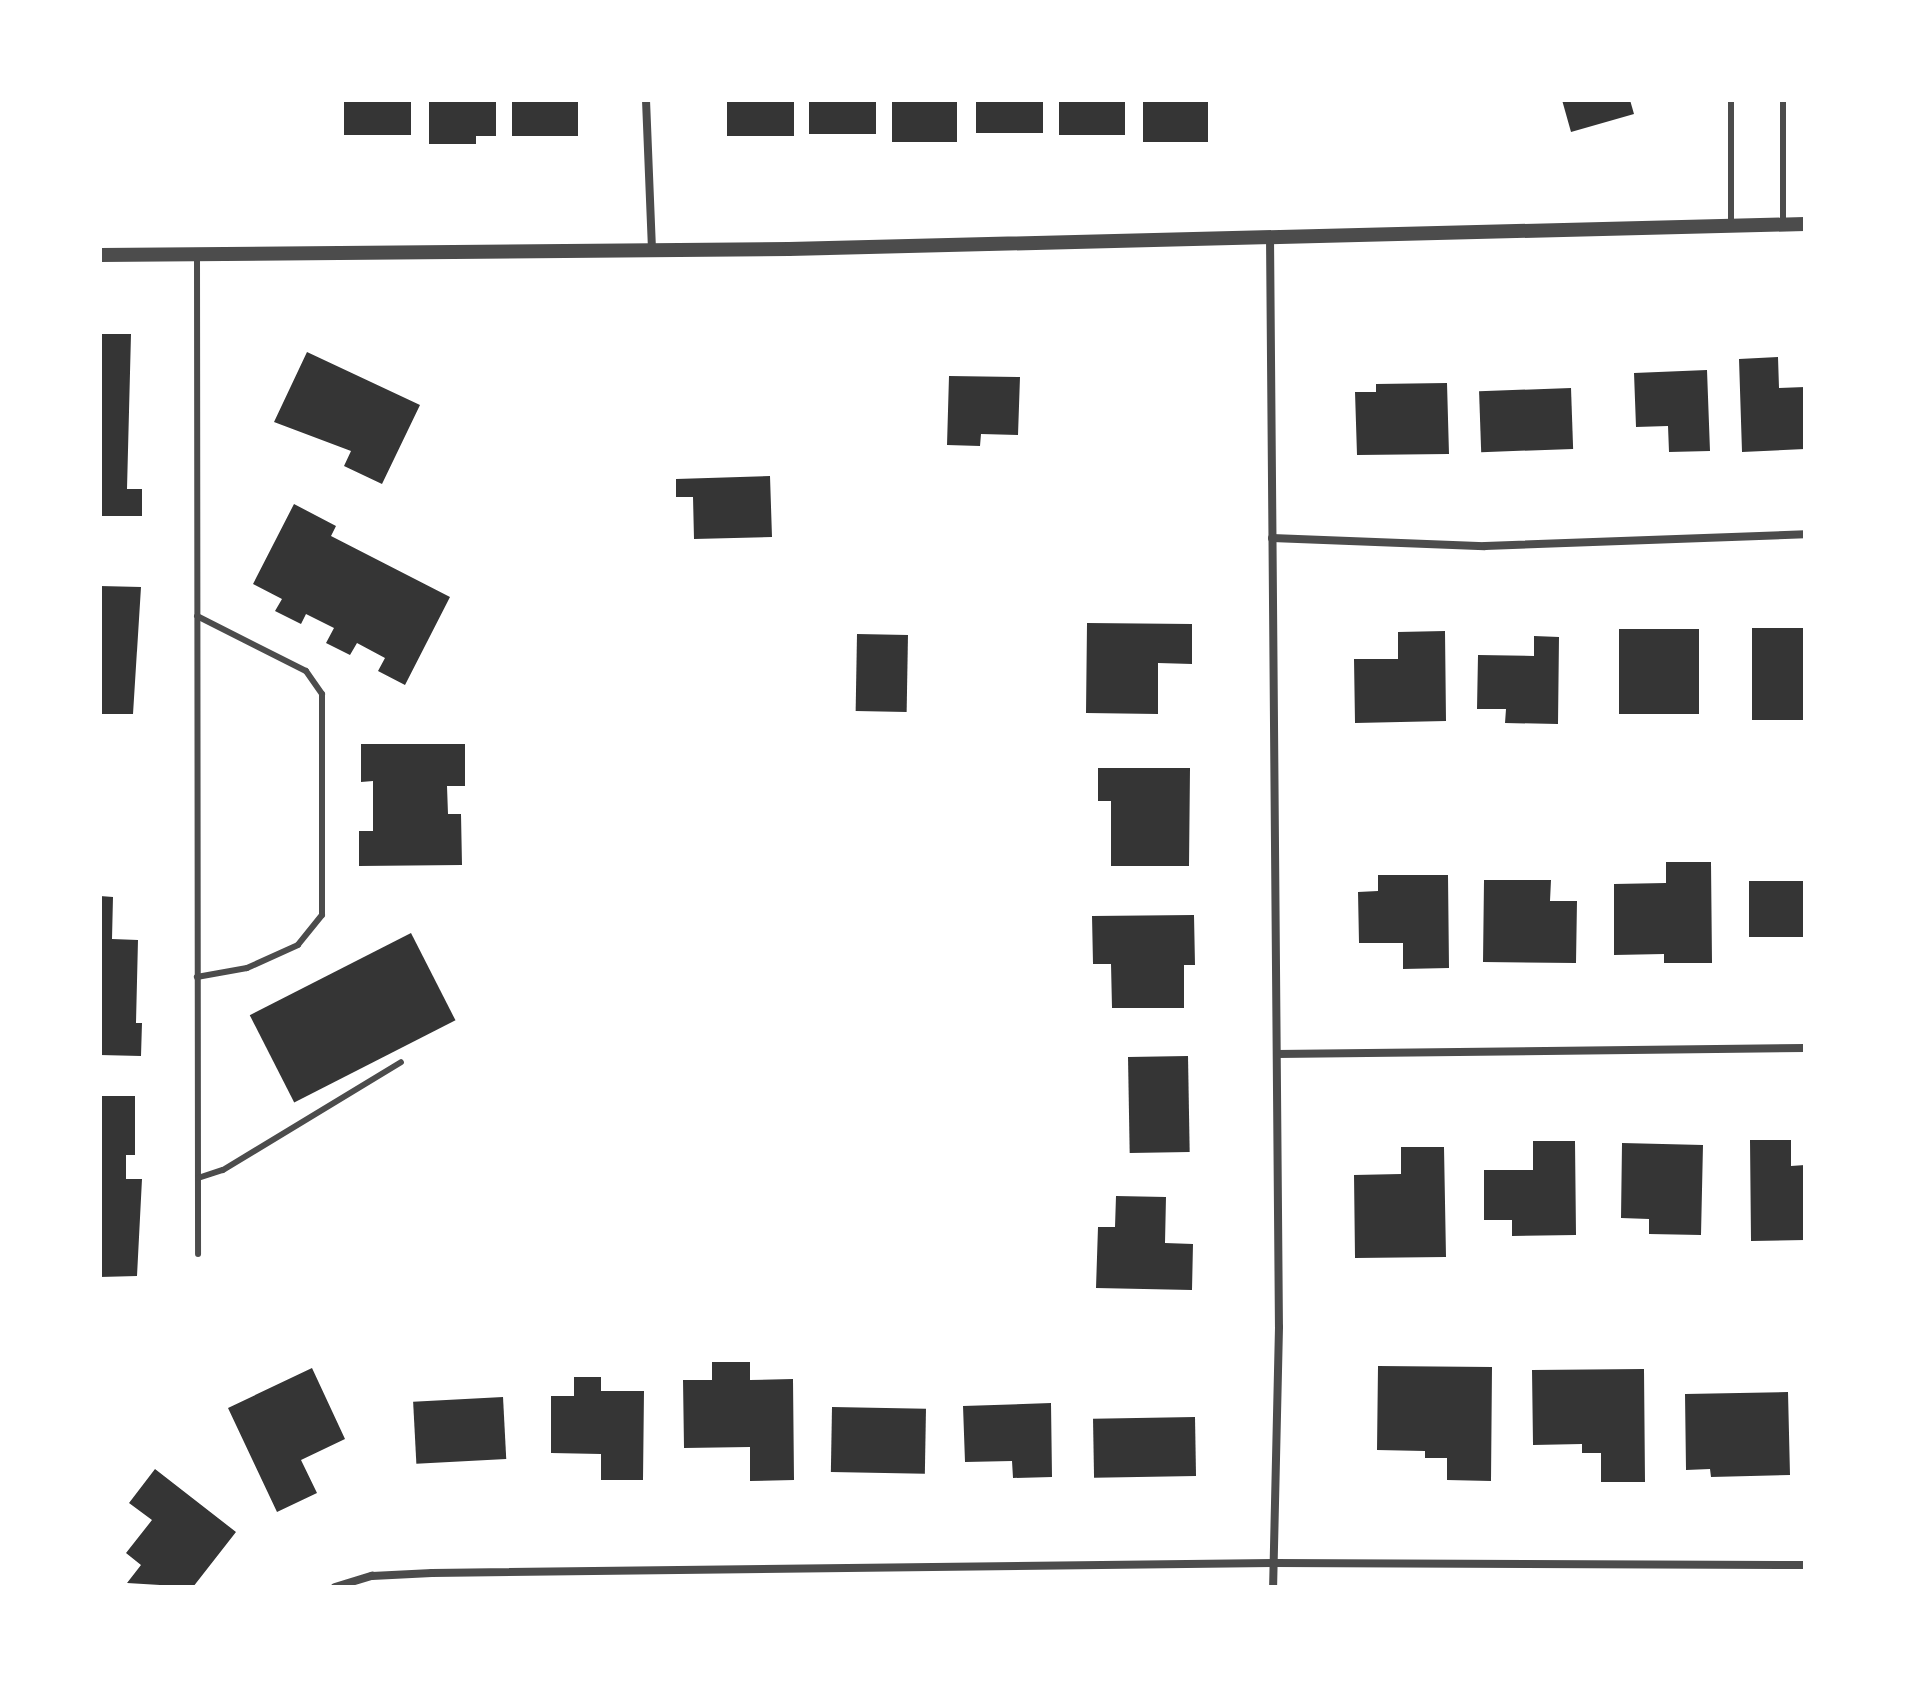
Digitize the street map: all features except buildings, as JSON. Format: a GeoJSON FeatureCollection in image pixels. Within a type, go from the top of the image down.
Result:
{"type":"FeatureCollection","features":[{"type":"Feature","properties":{"kind":"street"},"geometry":{"type":"LineString","coordinates":[[646,100],[652,250]]}},
{"type":"Feature","properties":{"kind":"street"},"geometry":{"type":"LineString","coordinates":[[100,255],[652,250],[1805,224]]}},
{"type":"Feature","properties":{"kind":"street"},"geometry":{"type":"LineString","coordinates":[[1270,236],[1277,1054],[1273,1587]]}},
{"type":"Feature","properties":{"kind":"street"},"geometry":{"type":"LineString","coordinates":[[1272,538],[1485,546],[1805,534]]}},
{"type":"Feature","properties":{"kind":"street"},"geometry":{"type":"LineString","coordinates":[[1277,1054],[1805,1048]]}},
{"type":"Feature","properties":{"kind":"street"},"geometry":{"type":"LineString","coordinates":[[335,1587],[387,1575],[659,1570],[1274,1563],[1805,1565]]}},
{"type":"Feature","properties":{"kind":"lane"},"geometry":{"type":"LineString","coordinates":[[1731,100],[1731,224]]}},
{"type":"Feature","properties":{"kind":"lane"},"geometry":{"type":"LineString","coordinates":[[1783,100],[1783,224]]}},
{"type":"Feature","properties":{"kind":"lane"},"geometry":{"type":"LineString","coordinates":[[197,254],[198,1254]]}},
{"type":"Feature","properties":{"kind":"lane"},"geometry":{"type":"LineString","coordinates":[[197,616],[306,671],[322,694],[322,915],[298,945],[247,968],[197,977]]}},
{"type":"Feature","properties":{"kind":"lane"},"geometry":{"type":"LineString","coordinates":[[198,1178],[223,1170],[401,1062]]}}]}
